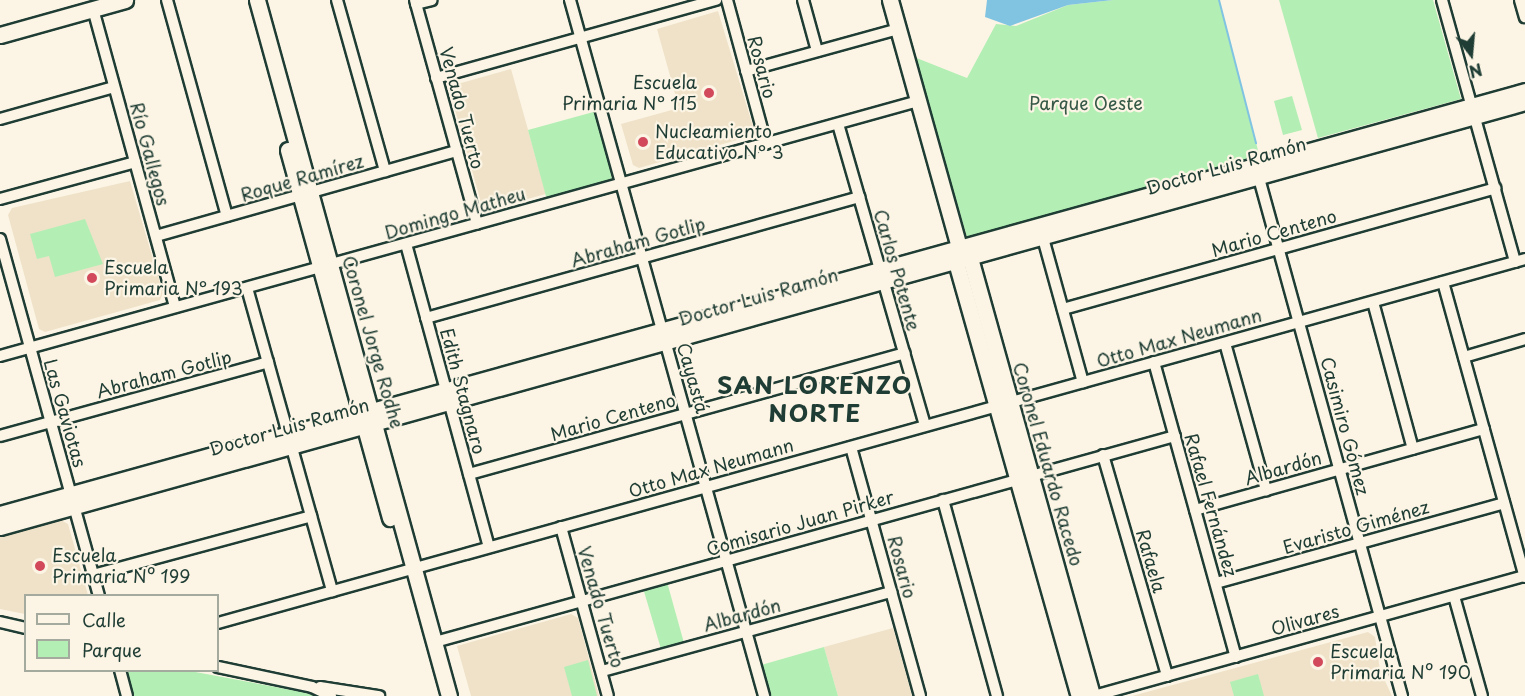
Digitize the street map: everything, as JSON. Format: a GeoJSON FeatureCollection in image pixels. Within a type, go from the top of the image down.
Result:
{"type":"FeatureCollection","features":[{"type":"Feature","properties":{"kind":"main road"},"geometry":{"type":"LineString","coordinates":[[0,35],[125,0]]}},
{"type":"Feature","properties":{"kind":"main road","name":"Coronel Jorge Rodhe"},"geometry":{"type":"LineString","coordinates":[[247,0],[306,194]]}},
{"type":"Feature","properties":{"kind":"main road","name":"Coronel Jorge Rodhe"},"geometry":{"type":"LineString","coordinates":[[257,0],[306,194],[410,569],[439,696]]}},
{"type":"Feature","properties":{"kind":"main road","name":"Coronel Eduardo Racedo"},"geometry":{"type":"LineString","coordinates":[[890,0],[1004,404],[1079,696]]}},
{"type":"Feature","properties":{"kind":"main road","name":"Doctor Luis Ramón"},"geometry":{"type":"LineString","coordinates":[[0,514],[73,500],[882,276],[962,256],[1041,231],[1473,111],[1525,91]]}},
{"type":"Feature","properties":{"kind":"main road","name":"Doctor Luis Ramón"},"geometry":{"type":"LineString","coordinates":[[1473,111],[1525,102]]}},
{"type":"Feature","properties":{"kind":"main road","name":"Coronel Eduardo Racedo"},"geometry":{"type":"LineString","coordinates":[[1024,478],[1093,696]]}},
{"type":"Feature","properties":{"kind":"main road","name":"Doctor Luis Ramón"},"geometry":{"type":"LineString","coordinates":[[0,527],[73,500]]}},
{"type":"Feature","properties":{"kind":"main road","name":"Coronel Jorge Rodhe"},"geometry":{"type":"LineString","coordinates":[[410,569],[435,642],[449,696]]}},
{"type":"Feature","properties":{"kind":"street"},"geometry":{"type":"LineString","coordinates":[[168,0],[226,216]]}},
{"type":"Feature","properties":{"kind":"street"},"geometry":{"type":"LineString","coordinates":[[337,0],[385,171]]}},
{"type":"Feature","properties":{"kind":"street"},"geometry":{"type":"LineString","coordinates":[[416,2],[432,0]]}},
{"type":"Feature","properties":{"kind":"street","name":"Cayastá"},"geometry":{"type":"LineString","coordinates":[[570,0],[764,696]]}},
{"type":"Feature","properties":{"kind":"street"},"geometry":{"type":"LineString","coordinates":[[436,78],[716,0]]}},
{"type":"Feature","properties":{"kind":"street","name":"Rosario"},"geometry":{"type":"LineString","coordinates":[[727,0],[766,144]]}},
{"type":"Feature","properties":{"kind":"street"},"geometry":{"type":"LineString","coordinates":[[803,0],[818,51]]}},
{"type":"Feature","properties":{"kind":"street"},"geometry":{"type":"LineString","coordinates":[[1442,0],[1495,188],[1520,261]]}},
{"type":"Feature","properties":{"kind":"street"},"geometry":{"type":"LineString","coordinates":[[1520,0],[1525,17]]}},
{"type":"Feature","properties":{"kind":"street","name":"Venado Tuerto"},"geometry":{"type":"LineString","coordinates":[[416,2],[477,224]]}},
{"type":"Feature","properties":{"kind":"street","name":"Río Gallegos"},"geometry":{"type":"LineString","coordinates":[[93,9],[175,308]]}},
{"type":"Feature","properties":{"kind":"street"},"geometry":{"type":"LineString","coordinates":[[746,71],[898,28]]}},
{"type":"Feature","properties":{"kind":"street"},"geometry":{"type":"LineString","coordinates":[[0,119],[114,87]]}},
{"type":"Feature","properties":{"kind":"street","name":"Domingo Matheu"},"geometry":{"type":"LineString","coordinates":[[0,356],[918,101]]}},
{"type":"Feature","properties":{"kind":"street","name":"Carlos Potente"},"geometry":{"type":"LineString","coordinates":[[838,124],[925,426]]}},
{"type":"Feature","properties":{"kind":"street","name":"Roque Ramírez"},"geometry":{"type":"LineString","coordinates":[[156,236],[457,151]]}},
{"type":"Feature","properties":{"kind":"street"},"geometry":{"type":"LineString","coordinates":[[0,199],[135,162]]}},
{"type":"Feature","properties":{"kind":"street","name":"Casimiro Gómez"},"geometry":{"type":"LineString","coordinates":[[1257,171],[1402,696]]}},
{"type":"Feature","properties":{"kind":"street","name":"Mario Centeno"},"geometry":{"type":"LineString","coordinates":[[1063,309],[1495,188]]}},
{"type":"Feature","properties":{"kind":"street","name":"Abraham Gotlip"},"geometry":{"type":"LineString","coordinates":[[426,318],[859,197]]}},
{"type":"Feature","properties":{"kind":"street"},"geometry":{"type":"LineString","coordinates":[[1041,231],[1083,382]]}},
{"type":"Feature","properties":{"kind":"street","name":"Las Gaviotas"},"geometry":{"type":"LineString","coordinates":[[0,239],[98,594]]}},
{"type":"Feature","properties":{"kind":"street","name":"Edith Stagnaro"},"geometry":{"type":"LineString","coordinates":[[406,244],[489,547]]}},
{"type":"Feature","properties":{"kind":"street","name":"Otto Max Neumann"},"geometry":{"type":"LineString","coordinates":[[219,622],[1520,261]]}},
{"type":"Feature","properties":{"kind":"street"},"geometry":{"type":"LineString","coordinates":[[1443,282],[1525,576]]}},
{"type":"Feature","properties":{"kind":"street"},"geometry":{"type":"LineString","coordinates":[[247,288],[332,591]]}},
{"type":"Feature","properties":{"kind":"street"},"geometry":{"type":"LineString","coordinates":[[1373,302],[1413,448]]}},
{"type":"Feature","properties":{"kind":"street"},"geometry":{"type":"LineString","coordinates":[[1464,357],[1525,339]]}},
{"type":"Feature","properties":{"kind":"street"},"geometry":{"type":"LineString","coordinates":[[1225,343],[1266,490]]}},
{"type":"Feature","properties":{"kind":"street","name":"Mario Centeno"},"geometry":{"type":"LineString","coordinates":[[469,474],[904,353]]}},
{"type":"Feature","properties":{"kind":"street","name":"Abraham Gotlip"},"geometry":{"type":"LineString","coordinates":[[0,436],[268,362]]}},
{"type":"Feature","properties":{"kind":"street","name":"Rafael Fernández"},"geometry":{"type":"LineString","coordinates":[[1154,363],[1236,657]]}},
{"type":"Feature","properties":{"kind":"street","name":"Albardón"},"geometry":{"type":"LineString","coordinates":[[1195,510],[1484,429]]}},
{"type":"Feature","properties":{"kind":"street","name":"Comisario Juan Pirker"},"geometry":{"type":"LineString","coordinates":[[435,642],[1174,435]]}},
{"type":"Feature","properties":{"kind":"street","name":"Rosario"},"geometry":{"type":"LineString","coordinates":[[851,447],[920,696]]}},
{"type":"Feature","properties":{"kind":"street","name":"Rafaela"},"geometry":{"type":"LineString","coordinates":[[1103,455],[1167,676]]}},
{"type":"Feature","properties":{"kind":"street"},"geometry":{"type":"LineString","coordinates":[[943,500],[998,696]]}},
{"type":"Feature","properties":{"kind":"street","name":"Evaristo Giménez"},"geometry":{"type":"LineString","coordinates":[[1216,583],[1504,503]]}},
{"type":"Feature","properties":{"kind":"street"},"geometry":{"type":"LineString","coordinates":[[93,575],[311,516]]}},
{"type":"Feature","properties":{"kind":"street","name":"Venado Tuerto"},"geometry":{"type":"LineString","coordinates":[[561,527],[608,696]]}},
{"type":"Feature","properties":{"kind":"street","name":"Olivares"},"geometry":{"type":"LineString","coordinates":[[1093,696],[1525,576]]}},
{"type":"Feature","properties":{"kind":"street","name":"Albardón"},"geometry":{"type":"LineString","coordinates":[[602,671],[891,592]]}},
{"type":"Feature","properties":{"kind":"street"},"geometry":{"type":"LineString","coordinates":[[1454,596],[1482,696]]}},
{"type":"Feature","properties":{"kind":"street"},"geometry":{"type":"LineString","coordinates":[[0,622],[24,628]]}},
{"type":"Feature","properties":{"kind":"street"},"geometry":{"type":"LineString","coordinates":[[219,667],[312,687],[373,695]]}},
{"type":"Feature","properties":{"kind":"street"},"geometry":{"type":"LineString","coordinates":[[121,672],[127,696]]}},
{"type":"Feature","properties":{"kind":"street"},"geometry":{"type":"LineString","coordinates":[[312,687],[331,696]]}},
{"type":"Feature","properties":{"kind":"street"},"geometry":{"type":"LineString","coordinates":[[348,696],[373,695]]}},
{"type":"Feature","properties":{"kind":"shaded area","name":"Escuela Primaria N° 115"},"geometry":{"type":"Polygon","coordinates":[[[718,11],[754,130],[751,136],[639,168],[633,165],[621,124],[679,108],[657,29],[718,11]]]}},
{"type":"Feature","properties":{"kind":"shaded area"},"geometry":{"type":"Polygon","coordinates":[[[511,69],[546,194],[490,209],[482,206],[450,92],[454,85],[511,69]]]}},
{"type":"Feature","properties":{"kind":"shaded area"},"geometry":{"type":"Polygon","coordinates":[[[130,181],[163,293],[160,300],[45,332],[39,329],[8,215],[12,208],[130,181]]]}},
{"type":"Feature","properties":{"kind":"shaded area","name":"Escuela Primaria Nº 199"},"geometry":{"type":"Polygon","coordinates":[[[61,520],[68,524],[88,594],[24,594],[24,614],[0,609],[0,537],[61,520]]]}},
{"type":"Feature","properties":{"kind":"shaded area"},"geometry":{"type":"Polygon","coordinates":[[[571,614],[578,618],[599,696],[471,696],[457,646],[571,614]]]}},
{"type":"Feature","properties":{"kind":"shaded area"},"geometry":{"type":"Polygon","coordinates":[[[893,628],[912,696],[838,696],[824,647],[893,628]]]}},
{"type":"Feature","properties":{"kind":"shaded area","name":"Escuela Primaria Nº 190"},"geometry":{"type":"Polygon","coordinates":[[[1368,632],[1375,637],[1380,670],[1392,696],[1132,696],[1368,632]]]}},
{"type":"Feature","properties":{"kind":"green space","name":"Parque Oeste"},"geometry":{"type":"Polygon","coordinates":[[[1113,0],[1219,0],[1260,158],[967,237],[914,57],[967,78],[996,24],[1016,26],[1068,5],[1113,0]]]}},
{"type":"Feature","properties":{"kind":"green space"},"geometry":{"type":"Polygon","coordinates":[[[1279,0],[1433,0],[1461,99],[1318,138],[1279,0]]]}},
{"type":"Feature","properties":{"kind":"green space"},"geometry":{"type":"Polygon","coordinates":[[[1292,96],[1302,130],[1283,135],[1274,101],[1292,96]]]}},
{"type":"Feature","properties":{"kind":"green space"},"geometry":{"type":"Polygon","coordinates":[[[597,111],[612,179],[547,200],[528,130],[597,111]]]}},
{"type":"Feature","properties":{"kind":"green space"},"geometry":{"type":"Polygon","coordinates":[[[85,219],[103,264],[55,277],[49,256],[37,259],[30,234],[85,219]]]}},
{"type":"Feature","properties":{"kind":"green space"},"geometry":{"type":"Polygon","coordinates":[[[667,582],[684,643],[661,649],[643,588],[667,582]]]}},
{"type":"Feature","properties":{"kind":"green space"},"geometry":{"type":"Polygon","coordinates":[[[824,647],[838,696],[770,696],[761,665],[824,647]]]}},
{"type":"Feature","properties":{"kind":"green space"},"geometry":{"type":"Polygon","coordinates":[[[588,660],[597,696],[572,696],[564,667],[588,660]]]}},
{"type":"Feature","properties":{"kind":"green space"},"geometry":{"type":"Polygon","coordinates":[[[126,672],[195,672],[324,696],[132,696],[126,672]]]}},
{"type":"Feature","properties":{"kind":"green space"},"geometry":{"type":"Polygon","coordinates":[[[1258,674],[1264,696],[1234,696],[1230,682],[1258,674]]]}},
{"type":"Feature","properties":{"kind":"water"},"geometry":{"type":"Polygon","coordinates":[[[987,0],[1113,0],[1068,5],[1010,26],[985,17],[987,0]]]}},
{"type":"Feature","properties":{"kind":"waterway"},"geometry":{"type":"LineString","coordinates":[[1219,0],[1256,143]]}},
{"type":"Feature","properties":{"kind":"place","name":"Escuela Primaria N° 115"},"geometry":{"type":"Point","coordinates":[709,93]}},
{"type":"Feature","properties":{"kind":"place","name":"Nucleamiento Educativo N° 3"},"geometry":{"type":"Point","coordinates":[643,142]}},
{"type":"Feature","properties":{"kind":"place","name":"Escuela Primaria N° 193"},"geometry":{"type":"Point","coordinates":[92,278]}},
{"type":"Feature","properties":{"kind":"place","name":"Escuela Primaria Nº 199"},"geometry":{"type":"Point","coordinates":[40,566]}},
{"type":"Feature","properties":{"kind":"place","name":"Escuela Primaria Nº 190"},"geometry":{"type":"Point","coordinates":[1318,662]}},
{"type":"Feature","properties":{"kind":"district","name":"SAN LORENZO NORTE"},"geometry":{"type":"Point","coordinates":[815,399]}}]}
